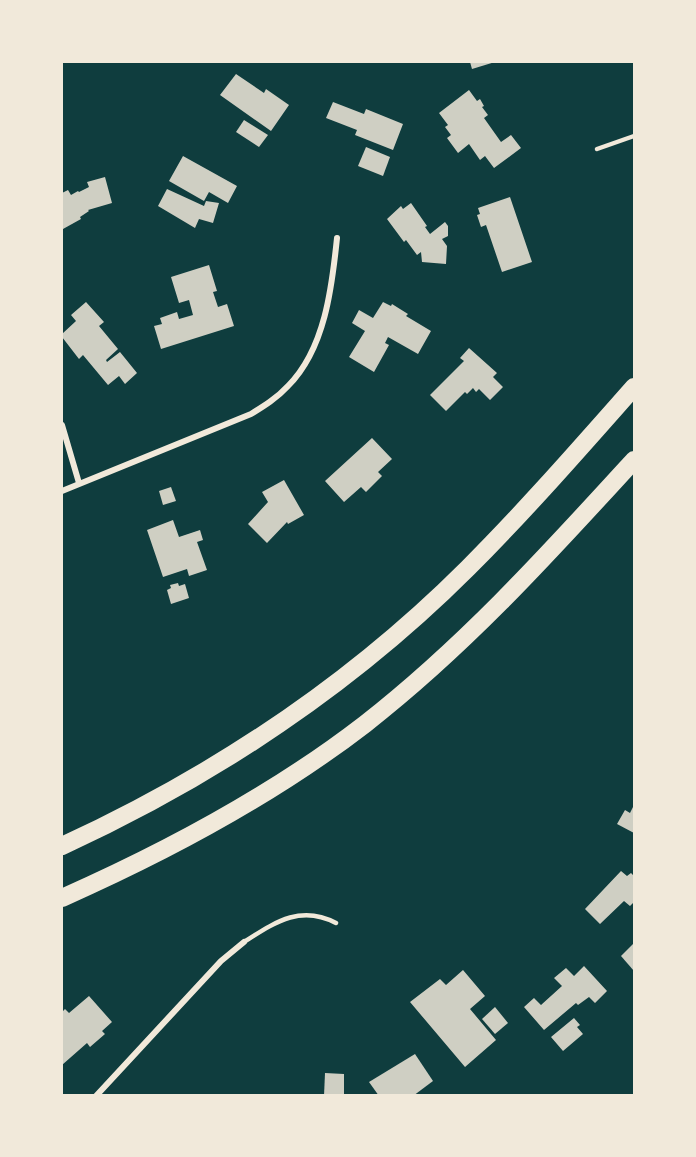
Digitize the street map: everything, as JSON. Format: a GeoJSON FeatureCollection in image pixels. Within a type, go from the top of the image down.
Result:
{"type":"FeatureCollection","features":[{"type":"Feature","properties":{"kind":"highway"},"geometry":{"type":"LineString","coordinates":[[62,846],[167,794],[239,751],[306,707],[362,663],[468,568],[634,387]]}},
{"type":"Feature","properties":{"kind":"highway"},"geometry":{"type":"LineString","coordinates":[[62,898],[190,836],[306,765],[364,724],[430,669],[493,611],[573,529],[634,460]]}},
{"type":"Feature","properties":{"kind":"street"},"geometry":{"type":"LineString","coordinates":[[62,491],[251,414],[272,401],[290,385],[320,333],[332,285],[337,238]]}},
{"type":"Feature","properties":{"kind":"street"},"geometry":{"type":"LineString","coordinates":[[62,425],[80,483]]}},
{"type":"Feature","properties":{"kind":"street"},"geometry":{"type":"LineString","coordinates":[[96,1095],[221,961],[244,942]]}},
{"type":"Feature","properties":{"kind":"lane"},"geometry":{"type":"LineString","coordinates":[[597,148],[634,136]]}},
{"type":"Feature","properties":{"kind":"lane"},"geometry":{"type":"LineString","coordinates":[[244,942],[285,918],[313,914],[336,923]]}},
{"type":"Feature","properties":{"kind":"building"},"geometry":{"type":"Polygon","coordinates":[[[470,62],[495,62],[472,69],[470,62]]]}},
{"type":"Feature","properties":{"kind":"building"},"geometry":{"type":"Polygon","coordinates":[[[236,74],[264,93],[266,89],[289,105],[271,131],[220,95],[236,74]]]}},
{"type":"Feature","properties":{"kind":"building"},"geometry":{"type":"Polygon","coordinates":[[[469,90],[477,101],[480,99],[488,115],[484,118],[501,142],[511,135],[521,148],[494,168],[485,156],[480,160],[469,144],[458,153],[447,138],[451,135],[445,127],[448,125],[439,113],[469,90]]]}},
{"type":"Feature","properties":{"kind":"building"},"geometry":{"type":"Polygon","coordinates":[[[333,102],[364,114],[366,109],[403,124],[393,150],[355,135],[357,130],[326,118],[333,102]]]}},
{"type":"Feature","properties":{"kind":"building"},"geometry":{"type":"Polygon","coordinates":[[[244,120],[268,135],[259,147],[236,132],[244,120]]]}},
{"type":"Feature","properties":{"kind":"building"},"geometry":{"type":"Polygon","coordinates":[[[366,147],[390,157],[383,176],[358,166],[366,147]]]}},
{"type":"Feature","properties":{"kind":"building"},"geometry":{"type":"Polygon","coordinates":[[[183,156],[237,186],[228,203],[209,192],[204,201],[169,181],[183,156]]]}},
{"type":"Feature","properties":{"kind":"building"},"geometry":{"type":"Polygon","coordinates":[[[105,177],[112,203],[88,210],[80,217],[81,219],[63,229],[62,193],[68,190],[71,195],[89,187],[87,182],[105,177]]]}},
{"type":"Feature","properties":{"kind":"building"},"geometry":{"type":"Polygon","coordinates":[[[167,189],[204,206],[206,201],[219,203],[213,223],[199,219],[195,228],[158,206],[167,189]]]}},
{"type":"Feature","properties":{"kind":"building"},"geometry":{"type":"Polygon","coordinates":[[[510,197],[532,262],[502,272],[486,225],[481,227],[477,215],[480,214],[478,208],[510,197]]]}},
{"type":"Feature","properties":{"kind":"building"},"geometry":{"type":"Polygon","coordinates":[[[411,203],[430,234],[445,222],[448,226],[448,236],[442,239],[447,246],[446,264],[422,262],[421,252],[417,255],[387,219],[401,206],[403,209],[411,203]]]}},
{"type":"Feature","properties":{"kind":"building"},"geometry":{"type":"Polygon","coordinates":[[[209,265],[217,291],[213,292],[218,307],[227,304],[234,326],[161,349],[154,326],[162,324],[160,318],[177,312],[179,319],[193,315],[189,300],[179,303],[171,277],[209,265]]]}},
{"type":"Feature","properties":{"kind":"building"},"geometry":{"type":"Polygon","coordinates":[[[86,302],[104,322],[99,326],[118,349],[106,360],[107,362],[120,352],[137,373],[125,384],[119,376],[108,385],[83,355],[79,359],[62,337],[62,334],[76,321],[71,315],[86,302]]]}},
{"type":"Feature","properties":{"kind":"building"},"geometry":{"type":"Polygon","coordinates":[[[383,302],[391,306],[392,304],[408,314],[406,316],[431,331],[418,354],[388,337],[385,343],[389,345],[374,372],[349,357],[365,331],[352,323],[359,310],[373,318],[383,302]]]}},
{"type":"Feature","properties":{"kind":"building"},"geometry":{"type":"Polygon","coordinates":[[[469,348],[497,373],[493,377],[503,387],[490,400],[479,389],[476,392],[473,388],[467,394],[465,392],[446,411],[430,395],[464,361],[460,358],[469,348]]]}},
{"type":"Feature","properties":{"kind":"building"},"geometry":{"type":"Polygon","coordinates":[[[372,438],[392,459],[378,472],[382,476],[366,492],[361,487],[344,502],[325,481],[372,438]]]}},
{"type":"Feature","properties":{"kind":"building"},"geometry":{"type":"Polygon","coordinates":[[[284,480],[304,515],[288,524],[287,522],[267,543],[248,524],[268,502],[262,492],[284,480]]]}},
{"type":"Feature","properties":{"kind":"building"},"geometry":{"type":"Polygon","coordinates":[[[171,487],[176,501],[163,505],[159,491],[171,487]]]}},
{"type":"Feature","properties":{"kind":"building"},"geometry":{"type":"Polygon","coordinates":[[[173,520],[179,537],[200,530],[203,540],[197,542],[207,570],[189,576],[187,569],[163,577],[147,530],[173,520]]]}},
{"type":"Feature","properties":{"kind":"building"},"geometry":{"type":"Polygon","coordinates":[[[178,583],[179,586],[185,584],[189,598],[171,604],[167,590],[171,588],[170,585],[178,583]]]}},
{"type":"Feature","properties":{"kind":"building"},"geometry":{"type":"Polygon","coordinates":[[[634,805],[634,833],[617,824],[625,810],[630,813],[634,805]]]}},
{"type":"Feature","properties":{"kind":"building"},"geometry":{"type":"Polygon","coordinates":[[[621,871],[627,876],[631,873],[634,876],[634,902],[630,906],[624,901],[600,924],[585,909],[621,871]]]}},
{"type":"Feature","properties":{"kind":"building"},"geometry":{"type":"Polygon","coordinates":[[[634,943],[634,971],[621,956],[634,943]]]}},
{"type":"Feature","properties":{"kind":"building"},"geometry":{"type":"Polygon","coordinates":[[[584,966],[607,991],[595,1003],[589,997],[578,1005],[576,1003],[544,1030],[524,1007],[534,998],[541,1005],[562,986],[554,978],[566,968],[574,976],[584,966]]]}},
{"type":"Feature","properties":{"kind":"building"},"geometry":{"type":"Polygon","coordinates":[[[463,970],[485,996],[470,1009],[496,1040],[465,1067],[410,1002],[440,979],[446,985],[463,970]]]}},
{"type":"Feature","properties":{"kind":"building"},"geometry":{"type":"Polygon","coordinates":[[[89,996],[112,1022],[102,1031],[105,1034],[90,1047],[87,1043],[62,1065],[62,1012],[65,1009],[69,1013],[89,996]]]}},
{"type":"Feature","properties":{"kind":"building"},"geometry":{"type":"Polygon","coordinates":[[[495,1007],[508,1023],[495,1034],[482,1019],[495,1007]]]}},
{"type":"Feature","properties":{"kind":"building"},"geometry":{"type":"Polygon","coordinates":[[[574,1018],[583,1034],[563,1051],[551,1037],[574,1018]]]}},
{"type":"Feature","properties":{"kind":"building"},"geometry":{"type":"Polygon","coordinates":[[[415,1054],[433,1081],[413,1096],[379,1096],[369,1082],[415,1054]]]}},
{"type":"Feature","properties":{"kind":"building"},"geometry":{"type":"Polygon","coordinates":[[[325,1073],[344,1074],[344,1096],[324,1096],[325,1073]]]}}]}
